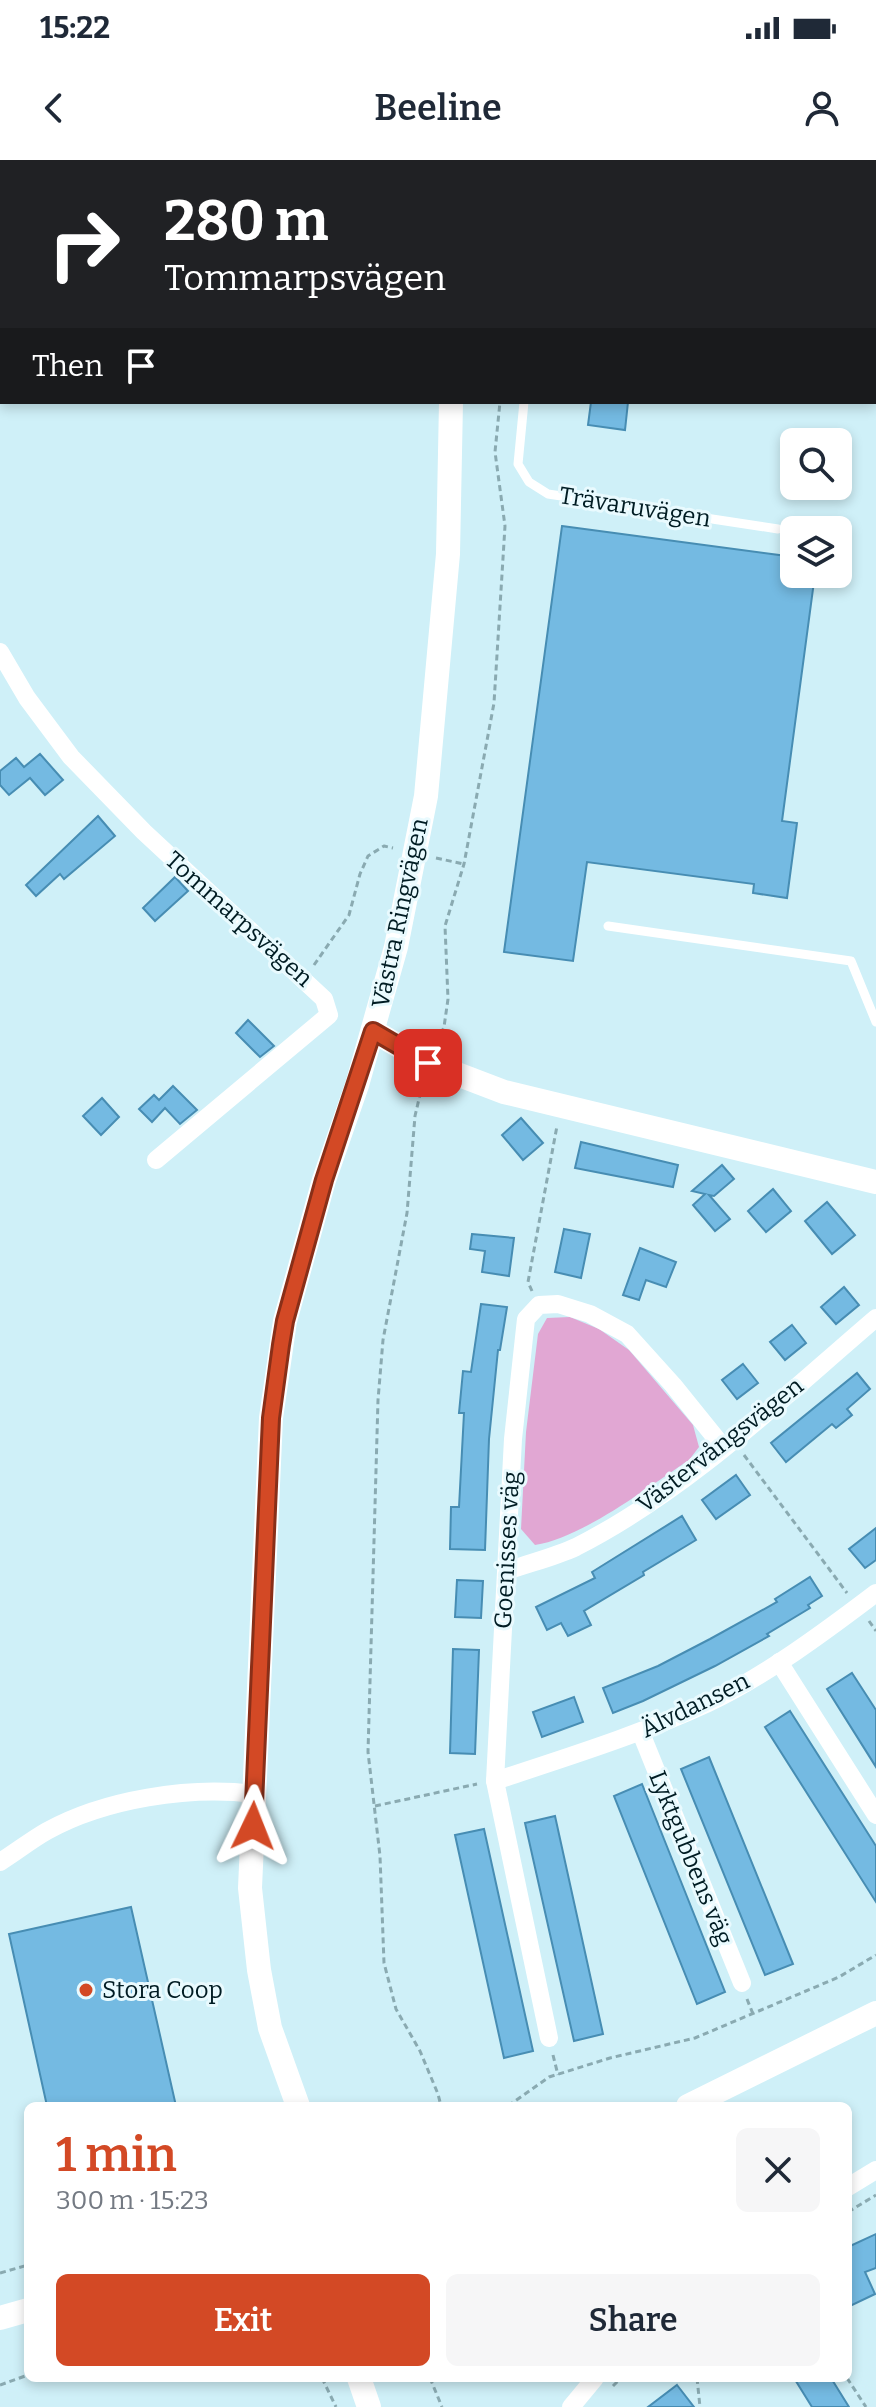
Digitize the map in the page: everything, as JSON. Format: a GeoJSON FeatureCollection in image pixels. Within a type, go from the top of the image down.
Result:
{"type":"FeatureCollection","features":[{"type":"Feature","properties":{"kind":"main road","name":"Västra Ringvägen"},"geometry":{"type":"LineString","coordinates":[[292,2099],[270,2028],[259,1970],[250,1888],[271,1418],[283,1335],[324,1180],[373,1031],[396,947],[426,796],[448,554],[451,404]]}},
{"type":"Feature","properties":{"kind":"main road"},"geometry":{"type":"LineString","coordinates":[[373,1031],[426,1071],[876,1182]]}},
{"type":"Feature","properties":{"kind":"main road"},"geometry":{"type":"LineString","coordinates":[[696,2102],[876,2013]]}},
{"type":"Feature","properties":{"kind":"main road"},"geometry":{"type":"LineString","coordinates":[[0,2318],[24,2311]]}},
{"type":"Feature","properties":{"kind":"main road"},"geometry":{"type":"LineString","coordinates":[[360,2382],[369,2407]]}},
{"type":"Feature","properties":{"kind":"street","name":"Tommarpsvägen"},"geometry":{"type":"LineString","coordinates":[[0,652],[27,698],[71,757],[162,849],[304,978],[324,999],[329,1015],[156,1160]]}},
{"type":"Feature","properties":{"kind":"street"},"geometry":{"type":"LineString","coordinates":[[539,1305],[558,1304],[590,1314],[627,1334],[728,1444]]}},
{"type":"Feature","properties":{"kind":"street","name":"Goenisses väg"},"geometry":{"type":"LineString","coordinates":[[539,1305],[526,1319],[513,1439],[495,1781],[549,2038]]}},
{"type":"Feature","properties":{"kind":"street","name":"Västervångsvägen"},"geometry":{"type":"LineString","coordinates":[[507,1571],[574,1548],[655,1501],[728,1444],[876,1318]]}},
{"type":"Feature","properties":{"kind":"street","name":"Älvdansen"},"geometry":{"type":"LineString","coordinates":[[495,1781],[641,1733],[711,1702],[779,1662],[876,1593]]}},
{"type":"Feature","properties":{"kind":"street"},"geometry":{"type":"LineString","coordinates":[[779,1662],[876,1815]]}},
{"type":"Feature","properties":{"kind":"street","name":"Lyktgubbens väg"},"geometry":{"type":"LineString","coordinates":[[641,1733],[742,1983]]}},
{"type":"Feature","properties":{"kind":"street"},"geometry":{"type":"LineString","coordinates":[[0,1862],[49,1830],[107,1807],[192,1792],[254,1794]]}},
{"type":"Feature","properties":{"kind":"street"},"geometry":{"type":"LineString","coordinates":[[852,2185],[876,2170]]}},
{"type":"Feature","properties":{"kind":"street"},"geometry":{"type":"LineString","coordinates":[[571,2407],[592,2382]]}},
{"type":"Feature","properties":{"kind":"lane","name":"Trävaruvägen"},"geometry":{"type":"LineString","coordinates":[[524,404],[518,464],[529,482],[548,494],[778,529]]}},
{"type":"Feature","properties":{"kind":"lane"},"geometry":{"type":"LineString","coordinates":[[608,926],[851,961],[876,1022]]}},
{"type":"Feature","properties":{"kind":"path"},"geometry":{"type":"LineString","coordinates":[[440,2102],[420,2051],[396,2009],[384,1963],[380,1856],[368,1752],[378,1400],[383,1340],[407,1213],[415,1116],[426,1071],[444,1027],[448,999],[445,926],[464,864],[494,703],[505,526],[495,452],[500,404]]}},
{"type":"Feature","properties":{"kind":"path"},"geometry":{"type":"LineString","coordinates":[[304,978],[349,915],[368,856],[384,846],[464,864]]}},
{"type":"Feature","properties":{"kind":"path"},"geometry":{"type":"LineString","coordinates":[[539,1305],[528,1282],[560,1106]]}},
{"type":"Feature","properties":{"kind":"path"},"geometry":{"type":"LineString","coordinates":[[728,1444],[876,1631]]}},
{"type":"Feature","properties":{"kind":"path"},"geometry":{"type":"LineString","coordinates":[[375,1806],[453,1787],[495,1781]]}},
{"type":"Feature","properties":{"kind":"path"},"geometry":{"type":"LineString","coordinates":[[514,2102],[549,2077],[610,2058],[695,2038],[839,1977],[876,1955]]}},
{"type":"Feature","properties":{"kind":"path"},"geometry":{"type":"LineString","coordinates":[[852,2210],[876,2195]]}},
{"type":"Feature","properties":{"kind":"path"},"geometry":{"type":"LineString","coordinates":[[0,2273],[24,2266]]}},
{"type":"Feature","properties":{"kind":"path"},"geometry":{"type":"LineString","coordinates":[[0,2385],[24,2376]]}},
{"type":"Feature","properties":{"kind":"path"},"geometry":{"type":"LineString","coordinates":[[324,2382],[336,2407]]}},
{"type":"Feature","properties":{"kind":"path"},"geometry":{"type":"LineString","coordinates":[[432,2382],[442,2407]]}},
{"type":"Feature","properties":{"kind":"path"},"geometry":{"type":"LineString","coordinates":[[697,2382],[700,2407]]}},
{"type":"Feature","properties":{"kind":"path"},"geometry":{"type":"LineString","coordinates":[[850,2382],[866,2407]]}},
{"type":"Feature","properties":{"kind":"shaded area"},"geometry":{"type":"Polygon","coordinates":[[[570,1317],[599,1329],[629,1350],[693,1425],[699,1447],[689,1460],[594,1522],[573,1533],[535,1545],[521,1529],[526,1432],[538,1334],[547,1318],[570,1317]]]}},
{"type":"Feature","properties":{"kind":"building"},"geometry":{"type":"Polygon","coordinates":[[[591,404],[628,404],[625,430],[588,425],[591,404]]]}},
{"type":"Feature","properties":{"kind":"building"},"geometry":{"type":"Polygon","coordinates":[[[562,526],[780,555],[780,588],[813,588],[782,821],[797,823],[787,898],[753,893],[754,884],[587,862],[573,961],[504,952],[562,526]]]}},
{"type":"Feature","properties":{"kind":"building"},"geometry":{"type":"Polygon","coordinates":[[[40,754],[63,780],[45,795],[30,778],[9,795],[0,785],[0,771],[16,758],[24,767],[40,754]]]}},
{"type":"Feature","properties":{"kind":"building"},"geometry":{"type":"Polygon","coordinates":[[[98,816],[115,836],[64,879],[60,874],[36,896],[26,885],[98,816]]]}},
{"type":"Feature","properties":{"kind":"building"},"geometry":{"type":"Polygon","coordinates":[[[175,877],[188,891],[155,921],[143,908],[175,877]]]}},
{"type":"Feature","properties":{"kind":"building"},"geometry":{"type":"Polygon","coordinates":[[[248,1020],[274,1046],[260,1057],[236,1033],[248,1020]]]}},
{"type":"Feature","properties":{"kind":"building"},"geometry":{"type":"Polygon","coordinates":[[[173,1086],[197,1110],[180,1124],[165,1108],[152,1122],[139,1109],[154,1095],[159,1100],[173,1086]]]}},
{"type":"Feature","properties":{"kind":"building"},"geometry":{"type":"Polygon","coordinates":[[[102,1098],[119,1117],[101,1135],[83,1116],[102,1098]]]}},
{"type":"Feature","properties":{"kind":"building"},"geometry":{"type":"Polygon","coordinates":[[[521,1118],[543,1143],[523,1160],[502,1135],[521,1118]]]}},
{"type":"Feature","properties":{"kind":"building"},"geometry":{"type":"Polygon","coordinates":[[[581,1142],[678,1165],[673,1187],[575,1168],[581,1142]]]}},
{"type":"Feature","properties":{"kind":"building"},"geometry":{"type":"Polygon","coordinates":[[[722,1165],[734,1179],[714,1196],[709,1195],[730,1219],[715,1231],[693,1205],[705,1194],[692,1191],[722,1165]]]}},
{"type":"Feature","properties":{"kind":"building"},"geometry":{"type":"Polygon","coordinates":[[[773,1189],[791,1211],[766,1232],[748,1211],[773,1189]]]}},
{"type":"Feature","properties":{"kind":"building"},"geometry":{"type":"Polygon","coordinates":[[[827,1202],[855,1235],[832,1254],[805,1221],[827,1202]]]}},
{"type":"Feature","properties":{"kind":"building"},"geometry":{"type":"Polygon","coordinates":[[[564,1229],[590,1234],[581,1278],[555,1272],[564,1229]]]}},
{"type":"Feature","properties":{"kind":"building"},"geometry":{"type":"Polygon","coordinates":[[[472,1234],[514,1238],[509,1276],[482,1272],[485,1251],[470,1249],[472,1234]]]}},
{"type":"Feature","properties":{"kind":"building"},"geometry":{"type":"Polygon","coordinates":[[[640,1248],[676,1262],[666,1287],[646,1280],[639,1300],[623,1295],[640,1248]]]}},
{"type":"Feature","properties":{"kind":"building"},"geometry":{"type":"Polygon","coordinates":[[[844,1287],[859,1305],[836,1324],[821,1307],[844,1287]]]}},
{"type":"Feature","properties":{"kind":"building"},"geometry":{"type":"Polygon","coordinates":[[[481,1304],[507,1307],[498,1350],[489,1439],[485,1550],[450,1549],[451,1507],[459,1507],[464,1413],[459,1413],[463,1371],[471,1372],[481,1304]]]}},
{"type":"Feature","properties":{"kind":"building"},"geometry":{"type":"Polygon","coordinates":[[[792,1325],[806,1343],[785,1360],[770,1342],[792,1325]]]}},
{"type":"Feature","properties":{"kind":"building"},"geometry":{"type":"Polygon","coordinates":[[[743,1364],[758,1383],[737,1399],[722,1380],[743,1364]]]}},
{"type":"Feature","properties":{"kind":"building"},"geometry":{"type":"Polygon","coordinates":[[[857,1373],[870,1389],[847,1409],[852,1415],[836,1428],[832,1424],[786,1462],[771,1443],[857,1373]]]}},
{"type":"Feature","properties":{"kind":"building"},"geometry":{"type":"Polygon","coordinates":[[[736,1475],[750,1495],[716,1519],[702,1500],[736,1475]]]}},
{"type":"Feature","properties":{"kind":"building"},"geometry":{"type":"Polygon","coordinates":[[[682,1516],[696,1540],[584,1611],[591,1625],[568,1636],[561,1623],[547,1630],[536,1607],[595,1578],[592,1572],[682,1516]]]}},
{"type":"Feature","properties":{"kind":"building"},"geometry":{"type":"Polygon","coordinates":[[[876,1528],[876,1560],[865,1568],[849,1549],[876,1528]]]}},
{"type":"Feature","properties":{"kind":"building"},"geometry":{"type":"Polygon","coordinates":[[[810,1577],[822,1596],[808,1605],[810,1608],[767,1634],[769,1636],[715,1666],[613,1713],[603,1688],[658,1666],[710,1639],[777,1602],[775,1599],[810,1577]]]}},
{"type":"Feature","properties":{"kind":"building"},"geometry":{"type":"Polygon","coordinates":[[[457,1580],[483,1581],[481,1618],[455,1617],[457,1580]]]}},
{"type":"Feature","properties":{"kind":"building"},"geometry":{"type":"Polygon","coordinates":[[[453,1649],[479,1650],[475,1754],[450,1753],[453,1649]]]}},
{"type":"Feature","properties":{"kind":"building"},"geometry":{"type":"Polygon","coordinates":[[[852,1673],[876,1710],[876,1767],[827,1689],[852,1673]]]}},
{"type":"Feature","properties":{"kind":"building"},"geometry":{"type":"Polygon","coordinates":[[[574,1697],[583,1722],[542,1737],[533,1712],[574,1697]]]}},
{"type":"Feature","properties":{"kind":"building"},"geometry":{"type":"Polygon","coordinates":[[[790,1711],[876,1846],[876,1902],[765,1727],[790,1711]]]}},
{"type":"Feature","properties":{"kind":"building"},"geometry":{"type":"Polygon","coordinates":[[[709,1757],[793,1964],[765,1975],[681,1769],[709,1757]]]}},
{"type":"Feature","properties":{"kind":"building"},"geometry":{"type":"Polygon","coordinates":[[[642,1784],[725,1992],[697,2004],[614,1796],[642,1784]]]}},
{"type":"Feature","properties":{"kind":"building"},"geometry":{"type":"Polygon","coordinates":[[[555,1816],[603,2034],[574,2041],[525,1823],[555,1816]]]}},
{"type":"Feature","properties":{"kind":"building"},"geometry":{"type":"Polygon","coordinates":[[[484,1829],[533,2051],[504,2058],[455,1835],[484,1829]]]}},
{"type":"Feature","properties":{"kind":"building","name":"Stora Coop"},"geometry":{"type":"Polygon","coordinates":[[[131,1907],[175,2102],[46,2102],[9,1934],[131,1907]]]}},
{"type":"Feature","properties":{"kind":"building"},"geometry":{"type":"Polygon","coordinates":[[[876,2234],[876,2268],[865,2272],[875,2294],[852,2305],[852,2245],[876,2234]]]}},
{"type":"Feature","properties":{"kind":"building"},"geometry":{"type":"Polygon","coordinates":[[[796,2382],[833,2382],[849,2407],[812,2407],[796,2382]]]}},
{"type":"Feature","properties":{"kind":"building"},"geometry":{"type":"Polygon","coordinates":[[[677,2385],[694,2407],[648,2407],[677,2385]]]}},
{"type":"Feature","properties":{"kind":"place","name":"Stora Coop"},"geometry":{"type":"Point","coordinates":[86,1990]}},
{"type":"Feature","properties":{"kind":"route"},"geometry":{"type":"LineString","coordinates":[[253,1826],[271,1418],[285,1321],[324,1180],[373,1031],[428,1063]]}}]}
